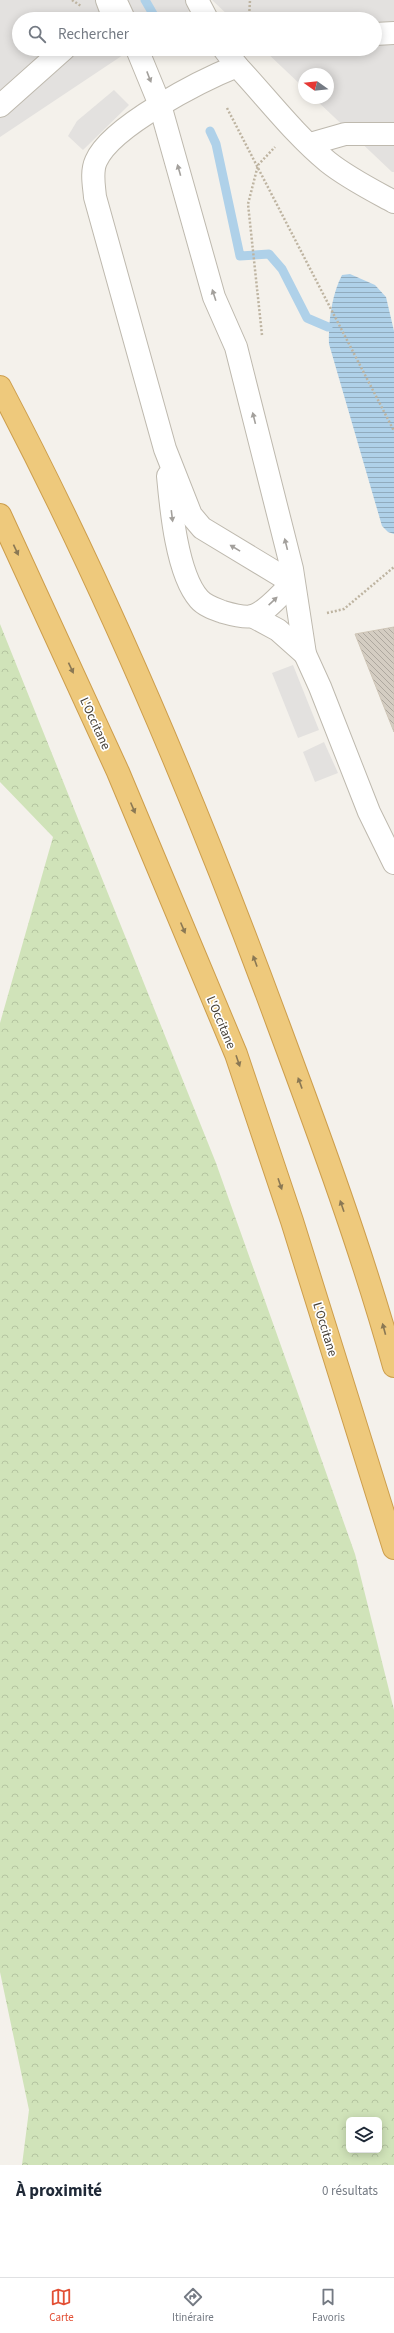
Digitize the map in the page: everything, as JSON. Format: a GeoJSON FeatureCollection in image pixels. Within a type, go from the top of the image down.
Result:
{"type":"FeatureCollection","features":[{"type":"Feature","properties":{"kind":"highway"},"geometry":{"type":"LineString","coordinates":[[0,387],[35,454],[117,626],[186,784],[307,1102],[380,1317],[394,1366]]}},
{"type":"Feature","properties":{"kind":"highway","name":"L'Occitane"},"geometry":{"type":"LineString","coordinates":[[0,515],[118,772],[236,1054],[292,1221],[394,1548]]}},
{"type":"Feature","properties":{"kind":"lane"},"geometry":{"type":"LineString","coordinates":[[197,0],[203,12]]}},
{"type":"Feature","properties":{"kind":"lane"},"geometry":{"type":"LineString","coordinates":[[382,34],[394,33]]}},
{"type":"Feature","properties":{"kind":"lane"},"geometry":{"type":"LineString","coordinates":[[0,106],[56,56]]}},
{"type":"Feature","properties":{"kind":"lane"},"geometry":{"type":"LineString","coordinates":[[141,56],[160,105],[214,297],[236,347],[292,569],[304,654],[320,687],[369,812],[394,863]]}},
{"type":"Feature","properties":{"kind":"lane"},"geometry":{"type":"LineString","coordinates":[[229,56],[293,128],[328,162],[364,186],[394,202]]}},
{"type":"Feature","properties":{"kind":"lane"},"geometry":{"type":"LineString","coordinates":[[237,66],[212,76],[160,105],[112,140],[96,160],[93,176],[95,197],[165,449],[191,515],[202,528],[293,582]]}},
{"type":"Feature","properties":{"kind":"lane"},"geometry":{"type":"LineString","coordinates":[[310,144],[345,134],[394,134]]}},
{"type":"Feature","properties":{"kind":"lane"},"geometry":{"type":"LineString","coordinates":[[165,449],[172,520],[181,560],[199,600],[228,614],[252,616],[278,630],[304,654]]}},
{"type":"Feature","properties":{"kind":"lane"},"geometry":{"type":"LineString","coordinates":[[252,616],[263,611],[293,582]]}},
{"type":"Feature","properties":{"kind":"path"},"geometry":{"type":"LineString","coordinates":[[249,12],[250,0]]}},
{"type":"Feature","properties":{"kind":"path"},"geometry":{"type":"LineString","coordinates":[[227,108],[394,431]]}},
{"type":"Feature","properties":{"kind":"path"},"geometry":{"type":"LineString","coordinates":[[255,266],[248,204],[258,166],[277,145]]}},
{"type":"Feature","properties":{"kind":"green space"},"geometry":{"type":"Polygon","coordinates":[[[0,624],[216,1163],[355,1554],[394,1710],[394,2165],[22,2165],[29,2110],[0,1972],[0,1023],[53,837],[0,782],[0,624]]]}},
{"type":"Feature","properties":{"kind":"shaded area"},"geometry":{"type":"Polygon","coordinates":[[[0,0],[206,0],[188,12],[12,12],[12,56],[122,56],[0,137],[0,0]]]}},
{"type":"Feature","properties":{"kind":"shaded area"},"geometry":{"type":"Polygon","coordinates":[[[212,0],[394,0],[394,172],[392,172],[320,104],[334,104],[334,68],[298,68],[298,82],[270,56],[382,56],[382,12],[225,12],[212,0]]]}},
{"type":"Feature","properties":{"kind":"shaded area"},"geometry":{"type":"Polygon","coordinates":[[[114,90],[129,105],[83,150],[68,136],[77,121],[114,90]]]}},
{"type":"Feature","properties":{"kind":"shaded area"},"geometry":{"type":"Polygon","coordinates":[[[293,665],[319,730],[298,738],[272,673],[293,665]]]}},
{"type":"Feature","properties":{"kind":"shaded area"},"geometry":{"type":"Polygon","coordinates":[[[324,742],[338,773],[315,782],[303,752],[324,742]]]}},
{"type":"Feature","properties":{"kind":"water"},"geometry":{"type":"Polygon","coordinates":[[[350,274],[375,285],[386,297],[394,331],[394,534],[388,532],[382,526],[329,344],[329,327],[333,299],[342,275],[350,274]]]}},
{"type":"Feature","properties":{"kind":"building"},"geometry":{"type":"Polygon","coordinates":[[[394,627],[394,732],[355,634],[394,627]]]}},
{"type":"Feature","properties":{"kind":"waterway"},"geometry":{"type":"LineString","coordinates":[[145,0],[152,12]]}},
{"type":"Feature","properties":{"kind":"waterway"},"geometry":{"type":"LineString","coordinates":[[210,131],[216,144],[240,256],[269,254],[282,269],[307,318],[328,327]]}}]}
